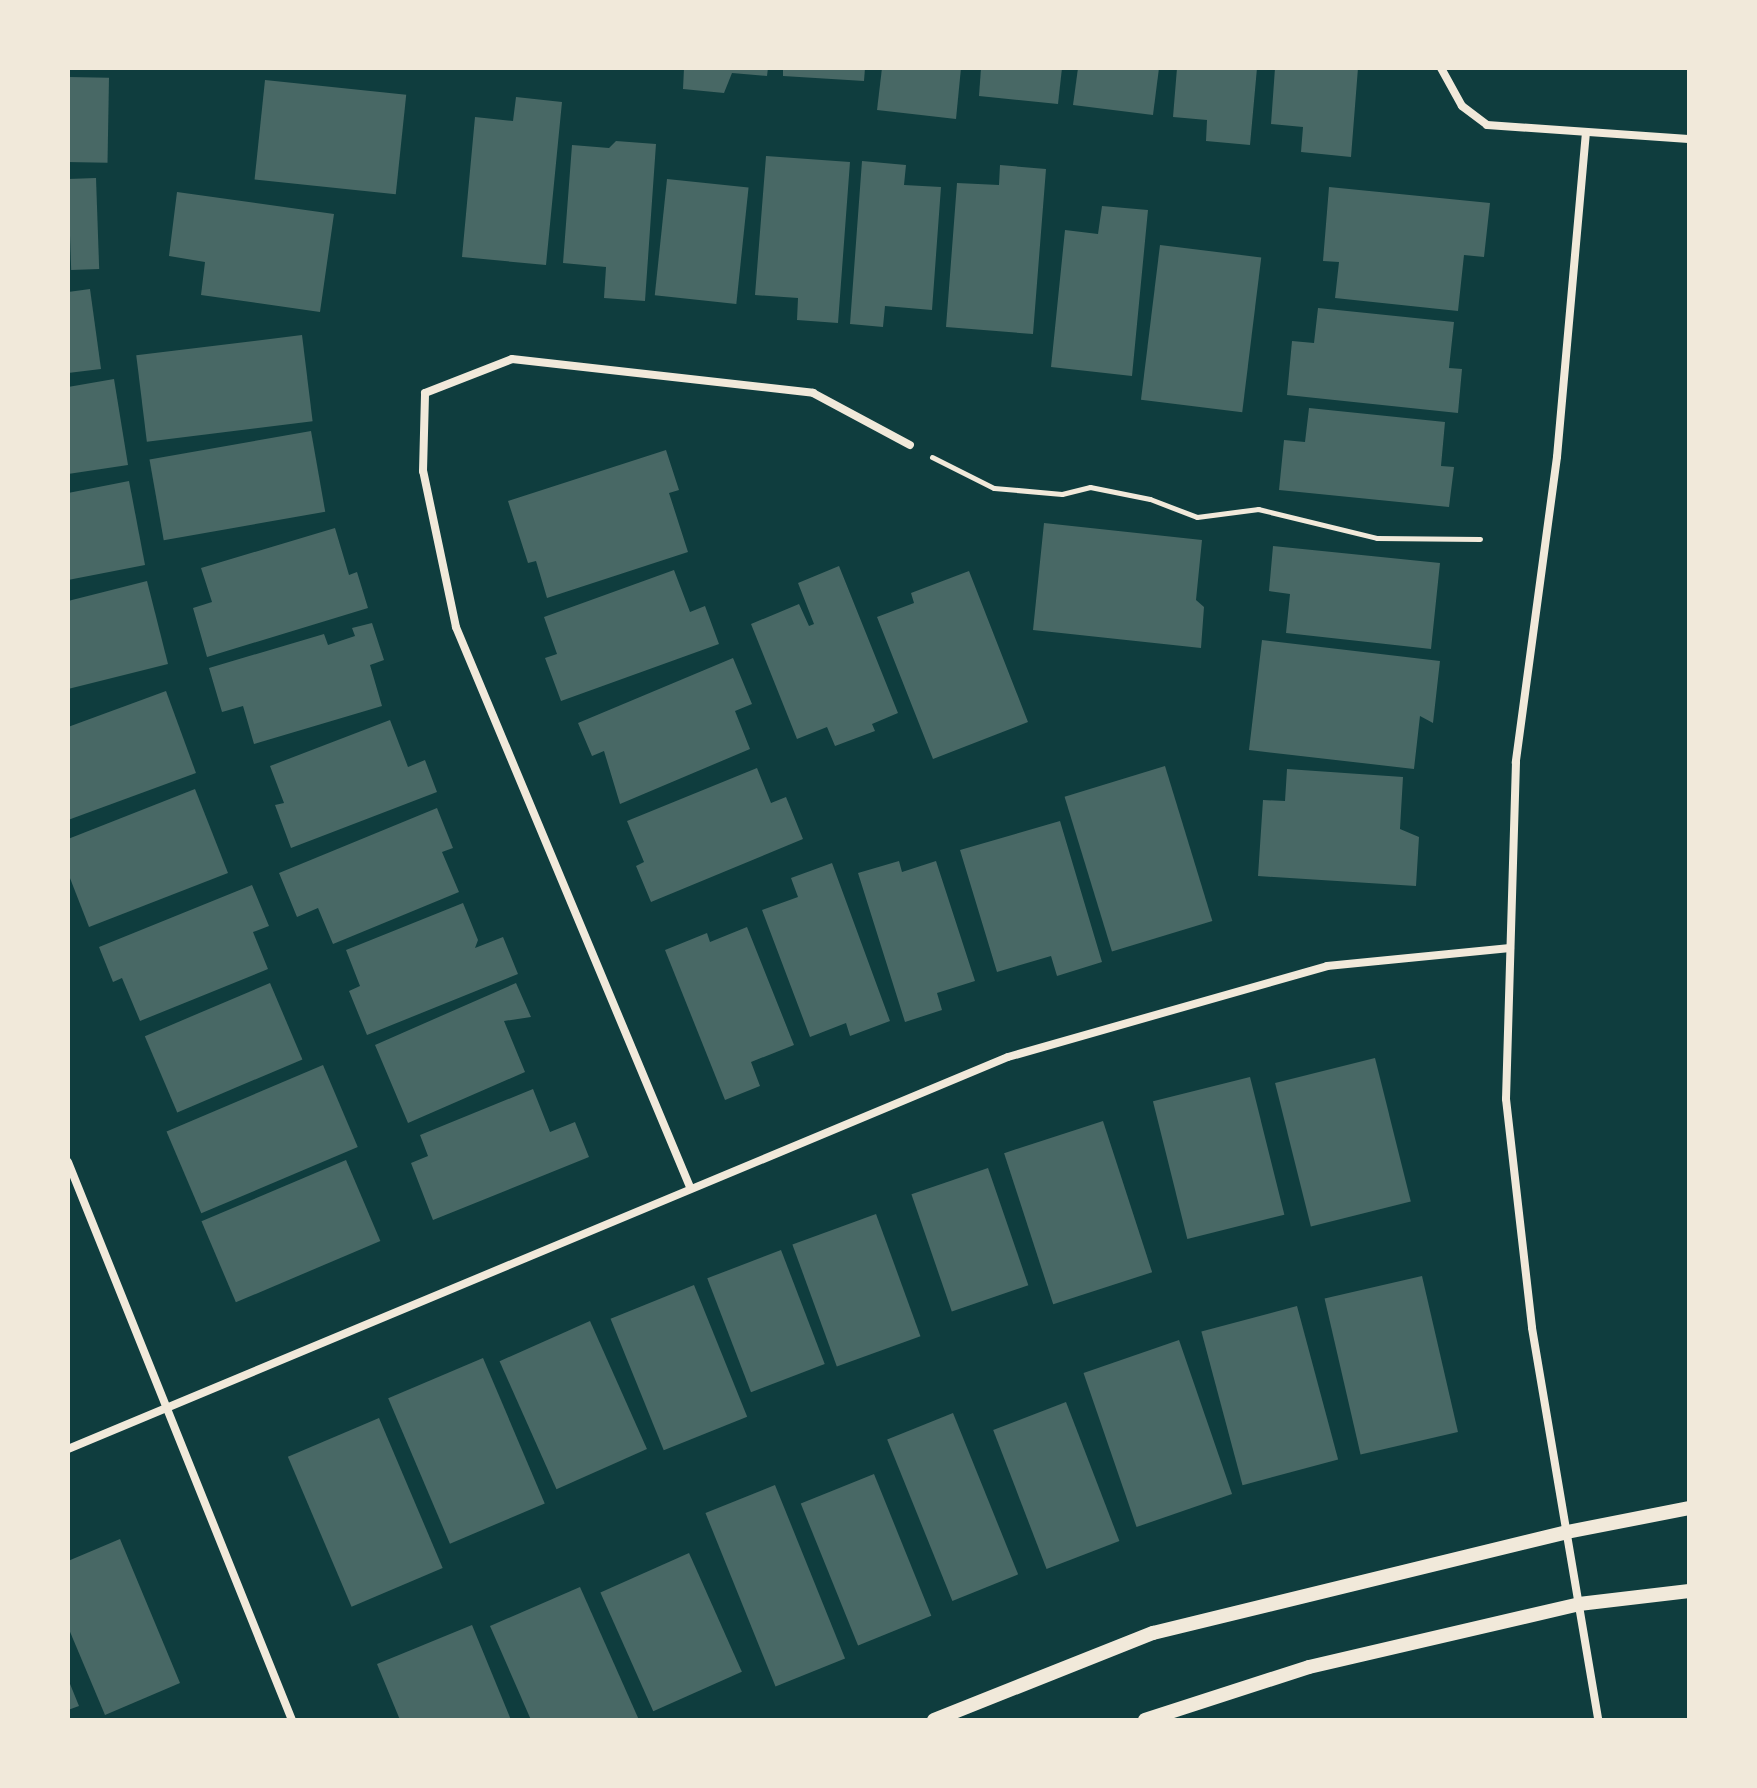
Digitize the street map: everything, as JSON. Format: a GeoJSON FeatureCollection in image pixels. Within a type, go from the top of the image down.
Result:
{"type":"FeatureCollection","features":[{"type":"Feature","properties":{"kind":"street"},"geometry":{"type":"LineString","coordinates":[[1441,68],[1462,106],[1487,125],[1689,139]]}},
{"type":"Feature","properties":{"kind":"street"},"geometry":{"type":"LineString","coordinates":[[1586,132],[1557,457],[1516,762],[1506,1099],[1532,1328],[1598,1720]]}},
{"type":"Feature","properties":{"kind":"street"},"geometry":{"type":"LineString","coordinates":[[690,1187],[456,627],[423,471],[425,393],[512,359],[813,393],[910,445]]}},
{"type":"Feature","properties":{"kind":"street"},"geometry":{"type":"LineString","coordinates":[[68,1449],[690,1187],[1008,1057],[1327,966],[1510,948]]}},
{"type":"Feature","properties":{"kind":"street"},"geometry":{"type":"LineString","coordinates":[[68,1162],[292,1720]]}},
{"type":"Feature","properties":{"kind":"street"},"geometry":{"type":"LineString","coordinates":[[934,1720],[1153,1633],[1567,1532],[1689,1508]]}},
{"type":"Feature","properties":{"kind":"street"},"geometry":{"type":"LineString","coordinates":[[1145,1720],[1309,1667],[1579,1604],[1689,1591]]}},
{"type":"Feature","properties":{"kind":"path"},"geometry":{"type":"LineString","coordinates":[[910,445],[994,488],[1062,494],[1090,487],[1150,499],[1197,517],[1258,509],[1366,536],[1480,539]]}},
{"type":"Feature","properties":{"kind":"building"},"geometry":{"type":"Polygon","coordinates":[[[684,68],[768,68],[767,76],[732,73],[724,93],[683,89],[684,68]]]}},
{"type":"Feature","properties":{"kind":"building"},"geometry":{"type":"Polygon","coordinates":[[[783,68],[865,68],[864,81],[783,76],[783,68]]]}},
{"type":"Feature","properties":{"kind":"building"},"geometry":{"type":"Polygon","coordinates":[[[882,68],[961,68],[956,119],[877,110],[882,68]]]}},
{"type":"Feature","properties":{"kind":"building"},"geometry":{"type":"Polygon","coordinates":[[[981,68],[1062,68],[1058,104],[979,96],[981,68]]]}},
{"type":"Feature","properties":{"kind":"building"},"geometry":{"type":"Polygon","coordinates":[[[1078,68],[1159,68],[1153,115],[1073,105],[1078,68]]]}},
{"type":"Feature","properties":{"kind":"building"},"geometry":{"type":"Polygon","coordinates":[[[1177,68],[1257,68],[1250,145],[1206,141],[1207,120],[1173,117],[1177,68]]]}},
{"type":"Feature","properties":{"kind":"building"},"geometry":{"type":"Polygon","coordinates":[[[1275,68],[1358,68],[1351,157],[1301,152],[1303,127],[1271,124],[1275,68]]]}},
{"type":"Feature","properties":{"kind":"building"},"geometry":{"type":"Polygon","coordinates":[[[68,77],[109,78],[108,163],[68,162],[68,77]]]}},
{"type":"Feature","properties":{"kind":"building"},"geometry":{"type":"Polygon","coordinates":[[[265,80],[406,95],[396,194],[255,179],[265,80]]]}},
{"type":"Feature","properties":{"kind":"building"},"geometry":{"type":"Polygon","coordinates":[[[516,97],[562,102],[546,265],[462,257],[475,117],[513,121],[516,97]]]}},
{"type":"Feature","properties":{"kind":"building"},"geometry":{"type":"Polygon","coordinates":[[[616,141],[656,144],[645,301],[604,298],[606,267],[563,263],[572,145],[609,148],[616,141]]]}},
{"type":"Feature","properties":{"kind":"building"},"geometry":{"type":"Polygon","coordinates":[[[766,156],[850,162],[838,323],[797,320],[798,298],[755,295],[766,156]]]}},
{"type":"Feature","properties":{"kind":"building"},"geometry":{"type":"Polygon","coordinates":[[[862,161],[906,165],[904,185],[941,187],[932,310],[885,306],[883,327],[850,324],[862,161]]]}},
{"type":"Feature","properties":{"kind":"building"},"geometry":{"type":"Polygon","coordinates":[[[1000,165],[1046,169],[1033,334],[946,327],[957,183],[999,185],[1000,165]]]}},
{"type":"Feature","properties":{"kind":"building"},"geometry":{"type":"Polygon","coordinates":[[[96,178],[99,269],[71,270],[68,179],[96,178]]]}},
{"type":"Feature","properties":{"kind":"building"},"geometry":{"type":"Polygon","coordinates":[[[667,179],[749,188],[736,304],[655,295],[667,179]]]}},
{"type":"Feature","properties":{"kind":"building"},"geometry":{"type":"Polygon","coordinates":[[[1329,187],[1490,203],[1484,257],[1464,255],[1458,311],[1335,298],[1339,262],[1323,261],[1329,187]]]}},
{"type":"Feature","properties":{"kind":"building"},"geometry":{"type":"Polygon","coordinates":[[[177,192],[334,214],[320,312],[201,295],[205,262],[169,256],[177,192]]]}},
{"type":"Feature","properties":{"kind":"building"},"geometry":{"type":"Polygon","coordinates":[[[1102,206],[1148,210],[1132,376],[1051,367],[1065,230],[1098,234],[1102,206]]]}},
{"type":"Feature","properties":{"kind":"building"},"geometry":{"type":"Polygon","coordinates":[[[1160,245],[1261,257],[1242,412],[1141,400],[1160,245]]]}},
{"type":"Feature","properties":{"kind":"building"},"geometry":{"type":"Polygon","coordinates":[[[90,289],[101,369],[68,373],[68,292],[90,289]]]}},
{"type":"Feature","properties":{"kind":"building"},"geometry":{"type":"Polygon","coordinates":[[[1318,308],[1454,322],[1449,368],[1462,369],[1458,413],[1287,395],[1292,341],[1314,343],[1318,308]]]}},
{"type":"Feature","properties":{"kind":"building"},"geometry":{"type":"Polygon","coordinates":[[[302,335],[313,421],[147,442],[136,355],[302,335]]]}},
{"type":"Feature","properties":{"kind":"building"},"geometry":{"type":"Polygon","coordinates":[[[114,379],[128,465],[68,474],[68,387],[114,379]]]}},
{"type":"Feature","properties":{"kind":"building"},"geometry":{"type":"Polygon","coordinates":[[[1309,408],[1445,422],[1441,466],[1454,467],[1449,507],[1279,490],[1284,440],[1305,442],[1309,408]]]}},
{"type":"Feature","properties":{"kind":"building"},"geometry":{"type":"Polygon","coordinates":[[[311,431],[325,512],[164,540],[149,459],[311,431]]]}},
{"type":"Feature","properties":{"kind":"building"},"geometry":{"type":"Polygon","coordinates":[[[666,450],[679,490],[669,493],[688,552],[547,598],[536,561],[528,563],[508,501],[666,450]]]}},
{"type":"Feature","properties":{"kind":"building"},"geometry":{"type":"Polygon","coordinates":[[[129,481],[145,565],[68,580],[68,493],[129,481]]]}},
{"type":"Feature","properties":{"kind":"building"},"geometry":{"type":"Polygon","coordinates":[[[1044,523],[1202,540],[1196,600],[1204,607],[1201,648],[1033,630],[1044,523]]]}},
{"type":"Feature","properties":{"kind":"building"},"geometry":{"type":"Polygon","coordinates":[[[335,528],[349,575],[357,572],[368,608],[207,657],[193,608],[212,602],[201,568],[335,528]]]}},
{"type":"Feature","properties":{"kind":"building"},"geometry":{"type":"Polygon","coordinates":[[[1273,546],[1440,563],[1431,649],[1286,633],[1290,594],[1269,591],[1273,546]]]}},
{"type":"Feature","properties":{"kind":"building"},"geometry":{"type":"Polygon","coordinates":[[[839,566],[898,713],[872,724],[875,731],[835,746],[827,727],[797,739],[751,624],[799,604],[809,626],[814,624],[798,583],[839,566]]]}},
{"type":"Feature","properties":{"kind":"building"},"geometry":{"type":"Polygon","coordinates":[[[674,570],[690,612],[705,606],[719,644],[561,701],[545,658],[557,654],[544,617],[674,570]]]}},
{"type":"Feature","properties":{"kind":"building"},"geometry":{"type":"Polygon","coordinates":[[[969,571],[1028,722],[933,759],[877,617],[914,603],[911,593],[969,571]]]}},
{"type":"Feature","properties":{"kind":"building"},"geometry":{"type":"Polygon","coordinates":[[[147,581],[168,664],[68,689],[68,601],[147,581]]]}},
{"type":"Feature","properties":{"kind":"building"},"geometry":{"type":"Polygon","coordinates":[[[372,623],[384,660],[370,665],[382,706],[254,744],[243,706],[222,712],[209,668],[324,634],[328,645],[355,636],[352,628],[372,623]]]}},
{"type":"Feature","properties":{"kind":"building"},"geometry":{"type":"Polygon","coordinates":[[[1262,640],[1440,661],[1433,723],[1420,716],[1414,769],[1249,750],[1262,640]]]}},
{"type":"Feature","properties":{"kind":"building"},"geometry":{"type":"Polygon","coordinates":[[[733,658],[752,704],[735,711],[750,749],[620,804],[604,751],[592,756],[578,723],[733,658]]]}},
{"type":"Feature","properties":{"kind":"building"},"geometry":{"type":"Polygon","coordinates":[[[166,691],[196,773],[68,820],[68,727],[166,691]]]}},
{"type":"Feature","properties":{"kind":"building"},"geometry":{"type":"Polygon","coordinates":[[[390,720],[408,767],[425,760],[437,792],[291,848],[275,805],[284,803],[270,766],[390,720]]]}},
{"type":"Feature","properties":{"kind":"building"},"geometry":{"type":"Polygon","coordinates":[[[1165,766],[1212,921],[1112,952],[1065,797],[1165,766]]]}},
{"type":"Feature","properties":{"kind":"building"},"geometry":{"type":"Polygon","coordinates":[[[757,768],[771,803],[786,797],[803,839],[651,902],[636,866],[644,862],[627,821],[757,768]]]}},
{"type":"Feature","properties":{"kind":"building"},"geometry":{"type":"Polygon","coordinates":[[[1287,769],[1403,777],[1400,829],[1419,837],[1416,886],[1258,876],[1263,800],[1285,801],[1287,769]]]}},
{"type":"Feature","properties":{"kind":"building"},"geometry":{"type":"Polygon","coordinates":[[[195,789],[228,873],[89,927],[68,873],[68,839],[195,789]]]}},
{"type":"Feature","properties":{"kind":"building"},"geometry":{"type":"Polygon","coordinates":[[[437,808],[453,848],[442,852],[459,892],[333,944],[318,908],[297,917],[279,873],[437,808]]]}},
{"type":"Feature","properties":{"kind":"building"},"geometry":{"type":"Polygon","coordinates":[[[1060,821],[1102,962],[1057,976],[1051,956],[997,972],[960,850],[1060,821]]]}},
{"type":"Feature","properties":{"kind":"building"},"geometry":{"type":"Polygon","coordinates":[[[899,861],[902,872],[936,861],[975,981],[937,993],[942,1010],[905,1022],[858,873],[899,861]]]}},
{"type":"Feature","properties":{"kind":"building"},"geometry":{"type":"Polygon","coordinates":[[[832,863],[890,1021],[850,1036],[846,1023],[810,1037],[762,910],[798,897],[791,878],[832,863]]]}},
{"type":"Feature","properties":{"kind":"building"},"geometry":{"type":"Polygon","coordinates":[[[252,885],[269,926],[253,932],[268,969],[140,1021],[122,978],[113,982],[99,947],[252,885]]]}},
{"type":"Feature","properties":{"kind":"building"},"geometry":{"type":"Polygon","coordinates":[[[463,903],[478,940],[475,948],[503,937],[518,974],[367,1035],[349,991],[360,986],[346,950],[463,903]]]}},
{"type":"Feature","properties":{"kind":"building"},"geometry":{"type":"Polygon","coordinates":[[[747,927],[794,1045],[751,1062],[760,1086],[725,1100],[665,950],[707,933],[710,942],[747,927]]]}},
{"type":"Feature","properties":{"kind":"building"},"geometry":{"type":"Polygon","coordinates":[[[270,983],[302,1059],[177,1113],[145,1036],[270,983]]]}},
{"type":"Feature","properties":{"kind":"building"},"geometry":{"type":"Polygon","coordinates":[[[516,983],[531,1017],[504,1021],[525,1072],[408,1123],[375,1045],[516,983]]]}},
{"type":"Feature","properties":{"kind":"building"},"geometry":{"type":"Polygon","coordinates":[[[1375,1058],[1411,1202],[1311,1227],[1275,1083],[1375,1058]]]}},
{"type":"Feature","properties":{"kind":"building"},"geometry":{"type":"Polygon","coordinates":[[[323,1065],[358,1147],[201,1213],[167,1131],[323,1065]]]}},
{"type":"Feature","properties":{"kind":"building"},"geometry":{"type":"Polygon","coordinates":[[[1250,1077],[1284,1215],[1187,1239],[1153,1101],[1250,1077]]]}},
{"type":"Feature","properties":{"kind":"building"},"geometry":{"type":"Polygon","coordinates":[[[533,1089],[550,1132],[575,1122],[589,1157],[433,1220],[411,1163],[428,1156],[420,1135],[533,1089]]]}},
{"type":"Feature","properties":{"kind":"building"},"geometry":{"type":"Polygon","coordinates":[[[1103,1121],[1152,1272],[1053,1304],[1004,1153],[1103,1121]]]}},
{"type":"Feature","properties":{"kind":"building"},"geometry":{"type":"Polygon","coordinates":[[[346,1160],[380,1241],[236,1302],[201,1221],[346,1160]]]}},
{"type":"Feature","properties":{"kind":"building"},"geometry":{"type":"Polygon","coordinates":[[[988,1168],[1028,1285],[952,1312],[911,1194],[988,1168]]]}},
{"type":"Feature","properties":{"kind":"building"},"geometry":{"type":"Polygon","coordinates":[[[876,1214],[920,1336],[837,1367],[792,1244],[876,1214]]]}},
{"type":"Feature","properties":{"kind":"building"},"geometry":{"type":"Polygon","coordinates":[[[781,1250],[825,1364],[751,1392],[707,1278],[781,1250]]]}},
{"type":"Feature","properties":{"kind":"building"},"geometry":{"type":"Polygon","coordinates":[[[1422,1276],[1458,1432],[1361,1454],[1325,1298],[1422,1276]]]}},
{"type":"Feature","properties":{"kind":"building"},"geometry":{"type":"Polygon","coordinates":[[[694,1285],[747,1417],[664,1450],[611,1319],[694,1285]]]}},
{"type":"Feature","properties":{"kind":"building"},"geometry":{"type":"Polygon","coordinates":[[[1297,1306],[1338,1460],[1243,1485],[1201,1332],[1297,1306]]]}},
{"type":"Feature","properties":{"kind":"building"},"geometry":{"type":"Polygon","coordinates":[[[590,1321],[647,1449],[557,1489],[500,1361],[590,1321]]]}},
{"type":"Feature","properties":{"kind":"building"},"geometry":{"type":"Polygon","coordinates":[[[1179,1340],[1232,1494],[1137,1527],[1084,1373],[1179,1340]]]}},
{"type":"Feature","properties":{"kind":"building"},"geometry":{"type":"Polygon","coordinates":[[[483,1358],[545,1503],[450,1544],[388,1398],[483,1358]]]}},
{"type":"Feature","properties":{"kind":"building"},"geometry":{"type":"Polygon","coordinates":[[[1066,1402],[1119,1541],[1047,1569],[993,1430],[1066,1402]]]}},
{"type":"Feature","properties":{"kind":"building"},"geometry":{"type":"Polygon","coordinates":[[[953,1413],[1018,1574],[952,1601],[887,1440],[953,1413]]]}},
{"type":"Feature","properties":{"kind":"building"},"geometry":{"type":"Polygon","coordinates":[[[379,1418],[443,1568],[352,1607],[288,1457],[379,1418]]]}},
{"type":"Feature","properties":{"kind":"building"},"geometry":{"type":"Polygon","coordinates":[[[874,1474],[931,1616],[858,1645],[801,1504],[874,1474]]]}},
{"type":"Feature","properties":{"kind":"building"},"geometry":{"type":"Polygon","coordinates":[[[775,1485],[845,1658],[776,1686],[705,1513],[775,1485]]]}},
{"type":"Feature","properties":{"kind":"building"},"geometry":{"type":"Polygon","coordinates":[[[120,1539],[180,1683],[105,1715],[68,1627],[68,1561],[120,1539]]]}},
{"type":"Feature","properties":{"kind":"building"},"geometry":{"type":"Polygon","coordinates":[[[689,1553],[742,1672],[653,1711],[600,1592],[689,1553]]]}},
{"type":"Feature","properties":{"kind":"building"},"geometry":{"type":"Polygon","coordinates":[[[580,1587],[639,1720],[531,1720],[490,1626],[580,1587]]]}},
{"type":"Feature","properties":{"kind":"building"},"geometry":{"type":"Polygon","coordinates":[[[472,1625],[511,1720],[400,1720],[377,1664],[472,1625]]]}},
{"type":"Feature","properties":{"kind":"building"},"geometry":{"type":"Polygon","coordinates":[[[68,1679],[79,1706],[68,1710],[68,1679]]]}}]}
